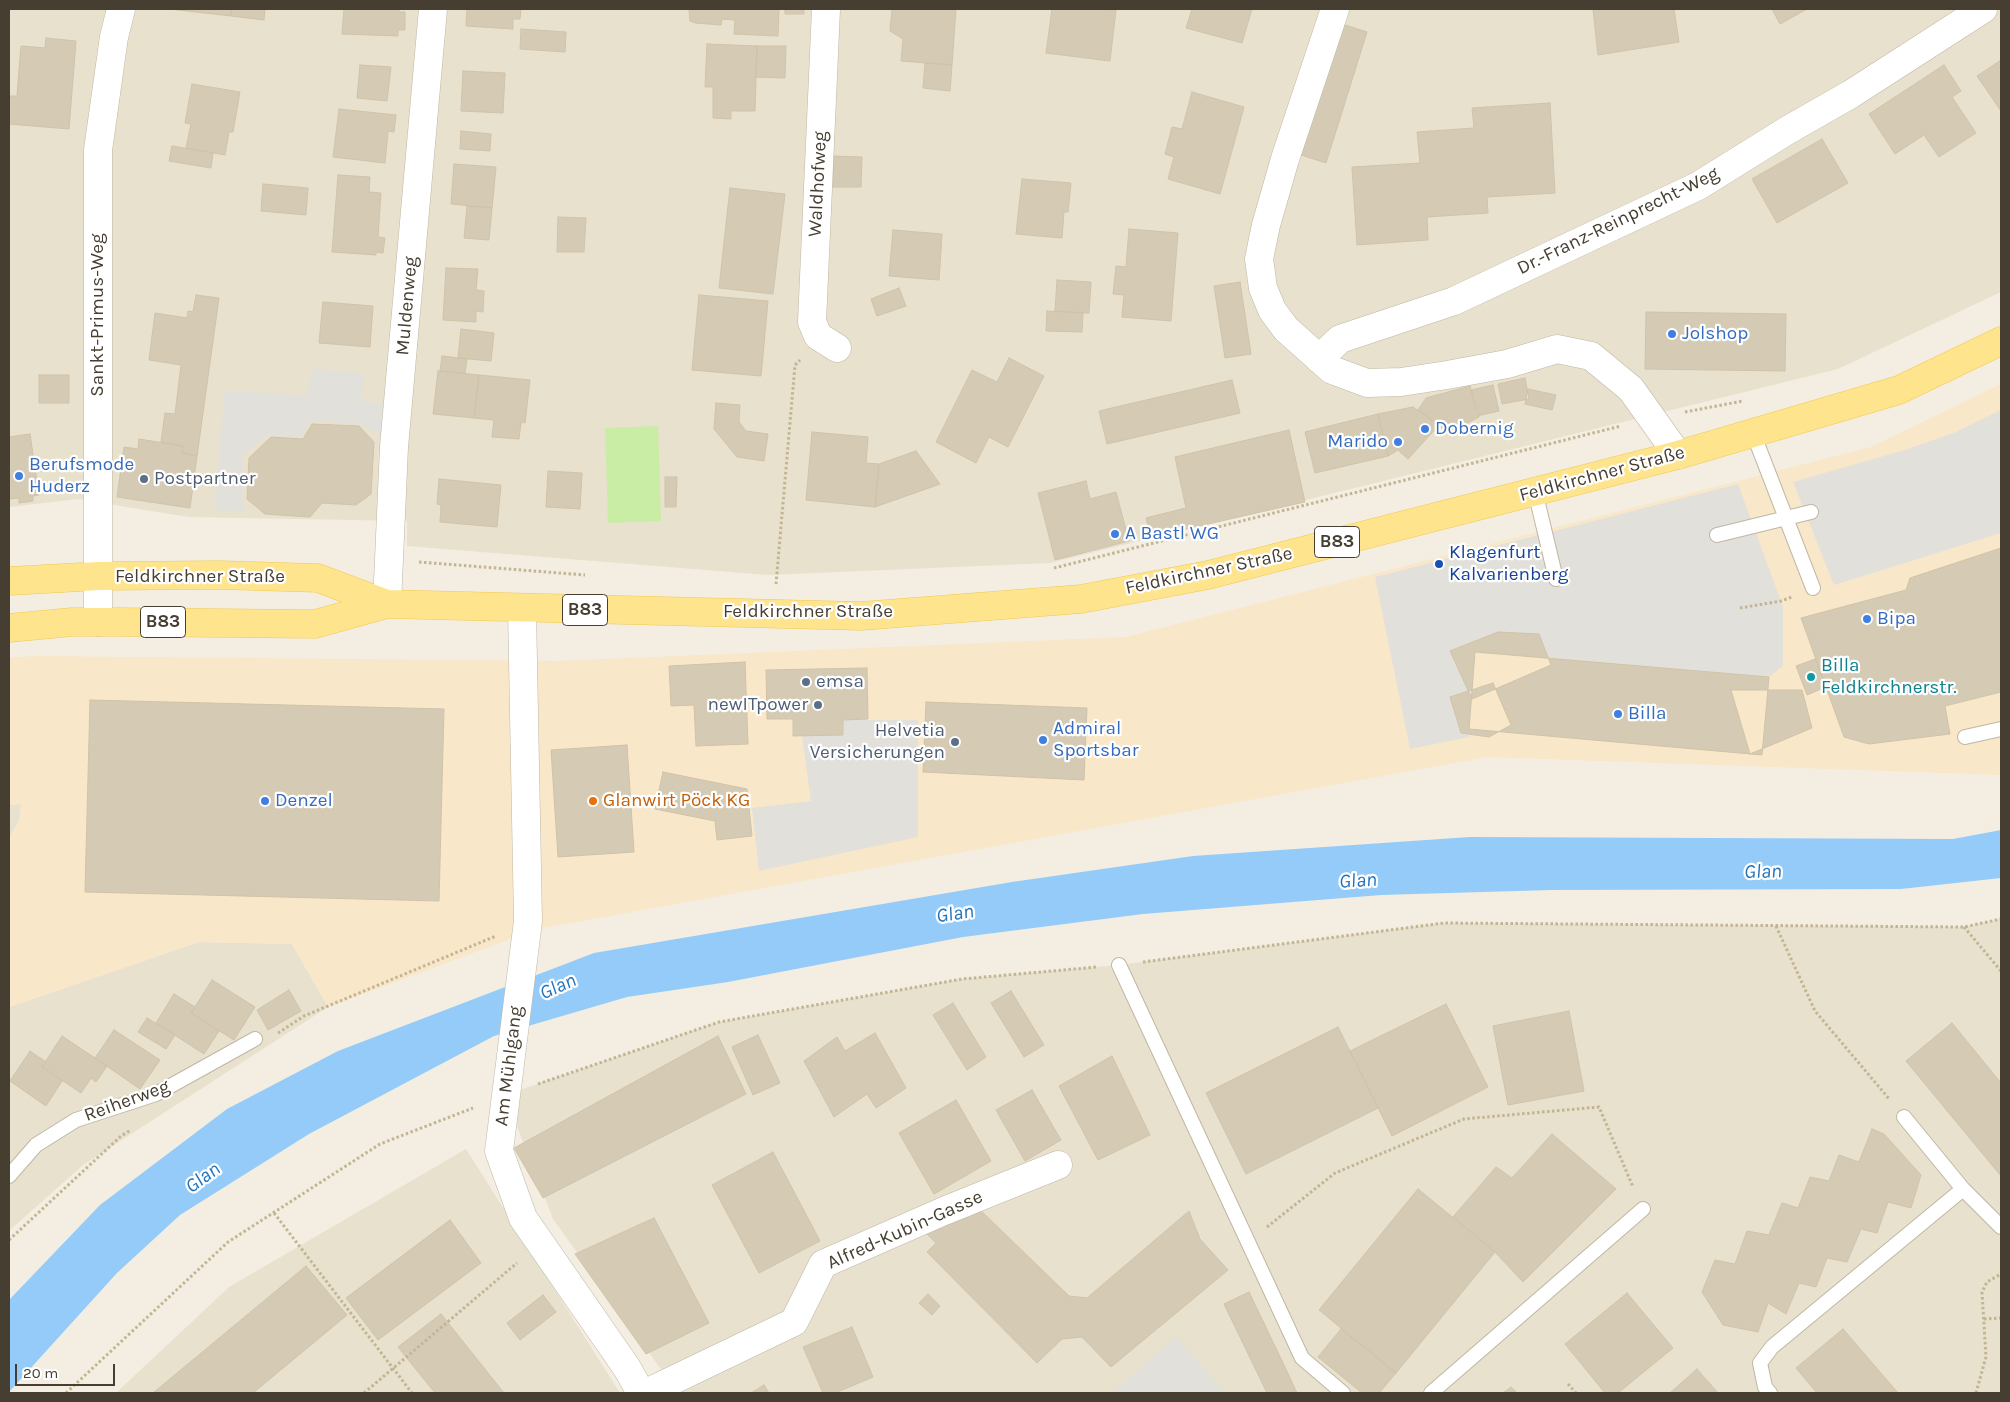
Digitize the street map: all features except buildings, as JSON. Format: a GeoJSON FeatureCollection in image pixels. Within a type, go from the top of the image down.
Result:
{"type":"FeatureCollection","features":[{"type":"Feature","properties":{"kind":"main road","name":"Feldkirchner Straße"},"geometry":{"type":"LineString","coordinates":[[9,628],[98,622],[314,624],[387,604],[522,609],[861,616],[1080,599],[1208,575],[1678,455],[1899,390],[2001,341]]}},
{"type":"Feature","properties":{"kind":"main road","name":"Feldkirchner Straße"},"geometry":{"type":"LineString","coordinates":[[9,581],[99,576],[219,575],[318,578],[387,604]]}},
{"type":"Feature","properties":{"kind":"street","name":"Sankt-Primus-Weg"},"geometry":{"type":"LineString","coordinates":[[98,622],[98,150],[114,37],[121,9]]}},
{"type":"Feature","properties":{"kind":"street","name":"Muldenweg"},"geometry":{"type":"LineString","coordinates":[[387,604],[394,447],[433,9]]}},
{"type":"Feature","properties":{"kind":"street","name":"Waldhofweg"},"geometry":{"type":"LineString","coordinates":[[826,9],[812,322],[818,336],[837,348]]}},
{"type":"Feature","properties":{"kind":"street"},"geometry":{"type":"LineString","coordinates":[[1334,9],[1285,159],[1266,225],[1259,260],[1263,288],[1272,310],[1286,329],[1332,370],[1367,384],[1402,382],[1507,364],[1557,349],[1590,356],[1631,389],[1678,455]]}},
{"type":"Feature","properties":{"kind":"street","name":"Dr.-Franz-Reinprecht-Weg"},"geometry":{"type":"LineString","coordinates":[[1319,359],[1340,338],[1454,301],[1698,186],[1788,130],[1851,94],[1982,9]]}},
{"type":"Feature","properties":{"kind":"street","name":"Am Mühlgang"},"geometry":{"type":"LineString","coordinates":[[522,609],[528,922],[499,1151],[523,1218],[627,1368],[641,1393]]}},
{"type":"Feature","properties":{"kind":"street","name":"Alfred-Kubin-Gasse"},"geometry":{"type":"LineString","coordinates":[[646,1393],[794,1322],[823,1264],[944,1211],[1058,1165]]}},
{"type":"Feature","properties":{"kind":"lane"},"geometry":{"type":"LineString","coordinates":[[1754,433],[1813,588]]}},
{"type":"Feature","properties":{"kind":"lane"},"geometry":{"type":"LineString","coordinates":[[1535,491],[1556,578]]}},
{"type":"Feature","properties":{"kind":"lane"},"geometry":{"type":"LineString","coordinates":[[1717,535],[1811,512]]}},
{"type":"Feature","properties":{"kind":"lane"},"geometry":{"type":"LineString","coordinates":[[1965,736],[2001,729]]}},
{"type":"Feature","properties":{"kind":"lane"},"geometry":{"type":"LineString","coordinates":[[1119,965],[1302,1358],[1343,1393]]}},
{"type":"Feature","properties":{"kind":"lane","name":"Reiherweg"},"geometry":{"type":"LineString","coordinates":[[9,1176],[36,1145],[76,1120],[156,1094],[255,1039]]}},
{"type":"Feature","properties":{"kind":"lane"},"geometry":{"type":"LineString","coordinates":[[1904,1118],[1963,1189],[2001,1227]]}},
{"type":"Feature","properties":{"kind":"lane"},"geometry":{"type":"LineString","coordinates":[[1770,1393],[1765,1387],[1760,1363],[1772,1347],[1963,1189]]}},
{"type":"Feature","properties":{"kind":"lane"},"geometry":{"type":"LineString","coordinates":[[1430,1393],[1643,1209]]}},
{"type":"Feature","properties":{"kind":"path"},"geometry":{"type":"LineString","coordinates":[[776,590],[795,365]]}},
{"type":"Feature","properties":{"kind":"path"},"geometry":{"type":"LineString","coordinates":[[1050,569],[1652,418],[1747,400]]}},
{"type":"Feature","properties":{"kind":"path"},"geometry":{"type":"LineString","coordinates":[[388,560],[594,576]]}},
{"type":"Feature","properties":{"kind":"path"},"geometry":{"type":"LineString","coordinates":[[1740,608],[1782,601]]}},
{"type":"Feature","properties":{"kind":"path"},"geometry":{"type":"LineString","coordinates":[[66,1393],[228,1242],[380,1144],[506,1095],[718,1022],[962,979],[1119,965],[1444,923],[1964,927],[2001,919]]}},
{"type":"Feature","properties":{"kind":"path"},"geometry":{"type":"LineString","coordinates":[[1776,926],[1814,1010],[1904,1118]]}},
{"type":"Feature","properties":{"kind":"path"},"geometry":{"type":"LineString","coordinates":[[1964,927],[2001,972]]}},
{"type":"Feature","properties":{"kind":"path"},"geometry":{"type":"LineString","coordinates":[[1264,1229],[1335,1173],[1464,1120],[1599,1107],[1643,1209]]}},
{"type":"Feature","properties":{"kind":"path"},"geometry":{"type":"LineString","coordinates":[[274,1213],[412,1393]]}},
{"type":"Feature","properties":{"kind":"path"},"geometry":{"type":"LineString","coordinates":[[364,1393],[541,1243]]}},
{"type":"Feature","properties":{"kind":"path"},"geometry":{"type":"LineString","coordinates":[[1976,1393],[1986,1357],[1982,1292],[1988,1282],[2001,1274]]}},
{"type":"Feature","properties":{"kind":"path"},"geometry":{"type":"LineString","coordinates":[[1984,1319],[2001,1318]]}},
{"type":"Feature","properties":{"kind":"path"},"geometry":{"type":"LineString","coordinates":[[1568,1384],[1576,1393]]}},
{"type":"Feature","properties":{"kind":"shaded area"},"geometry":{"type":"Polygon","coordinates":[[[9,9],[2001,9],[2001,292],[1838,369],[1050,563],[768,575],[407,546],[407,521],[188,517],[78,499],[9,507],[9,9]]]}},
{"type":"Feature","properties":{"kind":"shaded area"},"geometry":{"type":"Polygon","coordinates":[[[312,369],[364,374],[361,401],[385,404],[382,435],[363,425],[311,421],[300,439],[268,435],[242,455],[244,511],[215,510],[224,390],[307,396],[312,369]]]}},
{"type":"Feature","properties":{"kind":"shaded area"},"geometry":{"type":"Polygon","coordinates":[[[2001,384],[2001,775],[1487,757],[538,929],[328,1007],[292,944],[199,942],[9,1007],[9,838],[19,821],[21,804],[9,805],[9,658],[34,656],[559,661],[1126,637],[1871,447],[2001,384]]]}},
{"type":"Feature","properties":{"kind":"shaded area"},"geometry":{"type":"Polygon","coordinates":[[[2001,410],[2001,533],[1834,585],[1793,482],[1905,450],[1956,432],[2001,410]]]}},
{"type":"Feature","properties":{"kind":"shaded area"},"geometry":{"type":"Polygon","coordinates":[[[1738,484],[1783,607],[1783,666],[1769,677],[1475,652],[1469,737],[1410,749],[1375,577],[1738,484]]]}},
{"type":"Feature","properties":{"kind":"shaded area"},"geometry":{"type":"Polygon","coordinates":[[[843,720],[918,720],[918,837],[759,871],[752,808],[811,801],[802,736],[842,735],[843,720]]]}},
{"type":"Feature","properties":{"kind":"shaded area"},"geometry":{"type":"Polygon","coordinates":[[[21,804],[19,821],[9,838],[9,805],[21,804]]]}},
{"type":"Feature","properties":{"kind":"shaded area"},"geometry":{"type":"Polygon","coordinates":[[[2001,919],[2001,1393],[678,1393],[553,1219],[505,1095],[719,1022],[962,979],[1119,965],[1444,923],[1963,927],[2001,919]]]}},
{"type":"Feature","properties":{"kind":"shaded area"},"geometry":{"type":"Polygon","coordinates":[[[199,942],[292,944],[328,1007],[83,1165],[9,1231],[9,1007],[199,942]]]}},
{"type":"Feature","properties":{"kind":"shaded area"},"geometry":{"type":"Polygon","coordinates":[[[466,1149],[620,1393],[116,1393],[229,1287],[466,1149]]]}},
{"type":"Feature","properties":{"kind":"shaded area"},"geometry":{"type":"Polygon","coordinates":[[[1176,1337],[1225,1393],[1112,1393],[1176,1337]]]}},
{"type":"Feature","properties":{"kind":"green space"},"geometry":{"type":"Polygon","coordinates":[[[658,426],[661,521],[608,523],[605,428],[658,426]]]}},
{"type":"Feature","properties":{"kind":"water","name":"Glan"},"geometry":{"type":"Polygon","coordinates":[[[2001,830],[2001,878],[1901,889],[1551,890],[1381,895],[1143,914],[963,937],[728,982],[627,997],[494,1036],[309,1134],[180,1215],[117,1273],[9,1392],[9,1300],[100,1205],[227,1109],[338,1051],[594,953],[1012,882],[1193,856],[1470,837],[1953,839],[2001,830]]]}},
{"type":"Feature","properties":{"kind":"place","name":"Jolshop"},"geometry":{"type":"Point","coordinates":[1672,334]}},
{"type":"Feature","properties":{"kind":"place","name":"Dobernig"},"geometry":{"type":"Point","coordinates":[1425,429]}},
{"type":"Feature","properties":{"kind":"place","name":"Marido"},"geometry":{"type":"Point","coordinates":[1398,442]}},
{"type":"Feature","properties":{"kind":"place","name":"Berufsmode Huderz"},"geometry":{"type":"Point","coordinates":[19,476]}},
{"type":"Feature","properties":{"kind":"place","name":"Postpartner"},"geometry":{"type":"Point","coordinates":[144,479]}},
{"type":"Feature","properties":{"kind":"place","name":"A Bastl WG"},"geometry":{"type":"Point","coordinates":[1115,534]}},
{"type":"Feature","properties":{"kind":"place","name":"Klagenfurt Kalvarienberg"},"geometry":{"type":"Point","coordinates":[1439,564]}},
{"type":"Feature","properties":{"kind":"place","name":"Bipa"},"geometry":{"type":"Point","coordinates":[1867,619]}},
{"type":"Feature","properties":{"kind":"place","name":"Billa Feldkirchnerstr."},"geometry":{"type":"Point","coordinates":[1811,677]}},
{"type":"Feature","properties":{"kind":"place","name":"emsa"},"geometry":{"type":"Point","coordinates":[806,682]}},
{"type":"Feature","properties":{"kind":"place","name":"newITpower"},"geometry":{"type":"Point","coordinates":[818,705]}},
{"type":"Feature","properties":{"kind":"place","name":"Billa"},"geometry":{"type":"Point","coordinates":[1618,714]}},
{"type":"Feature","properties":{"kind":"place","name":"Admiral Sportsbar"},"geometry":{"type":"Point","coordinates":[1043,740]}},
{"type":"Feature","properties":{"kind":"place","name":"Helvetia Versicherungen"},"geometry":{"type":"Point","coordinates":[955,742]}},
{"type":"Feature","properties":{"kind":"place","name":"Denzel"},"geometry":{"type":"Point","coordinates":[265,801]}},
{"type":"Feature","properties":{"kind":"place","name":"Glanwirt Pöck KG"},"geometry":{"type":"Point","coordinates":[593,801]}}]}
